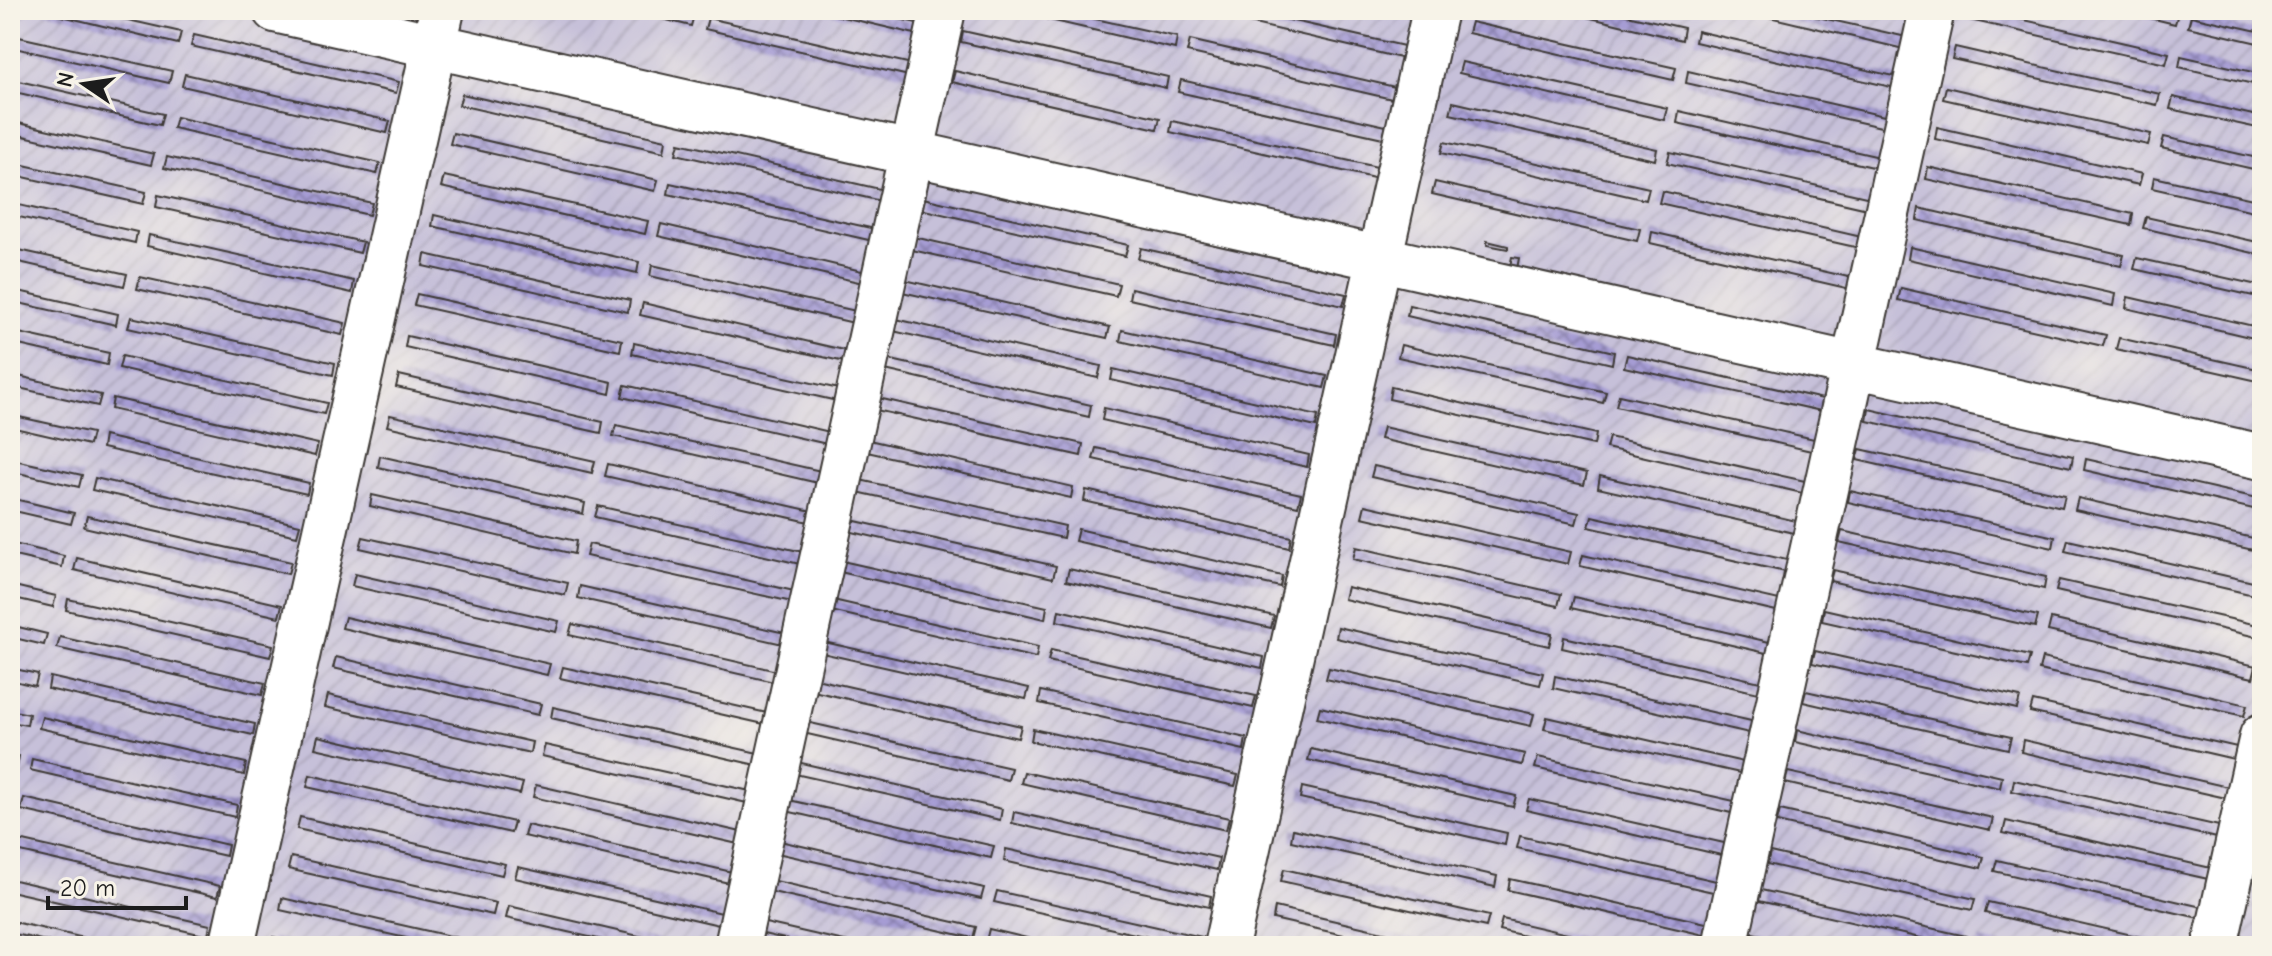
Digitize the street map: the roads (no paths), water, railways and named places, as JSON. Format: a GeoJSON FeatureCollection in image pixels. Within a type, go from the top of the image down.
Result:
{"type":"FeatureCollection","features":[{"type":"Feature","properties":{"kind":"lane"},"geometry":{"type":"LineString","coordinates":[[275,10],[438,28],[912,153],[2262,457]]}},
{"type":"Feature","properties":{"kind":"lane"},"geometry":{"type":"LineString","coordinates":[[737,946],[943,10]]}},
{"type":"Feature","properties":{"kind":"lane"},"geometry":{"type":"LineString","coordinates":[[1226,946],[1435,10]]}},
{"type":"Feature","properties":{"kind":"lane"},"geometry":{"type":"LineString","coordinates":[[1725,946],[1932,10]]}},
{"type":"Feature","properties":{"kind":"lane"},"geometry":{"type":"LineString","coordinates":[[232,946],[438,28]]}},
{"type":"Feature","properties":{"kind":"lane"},"geometry":{"type":"LineString","coordinates":[[2215,946],[2262,736]]}}]}
